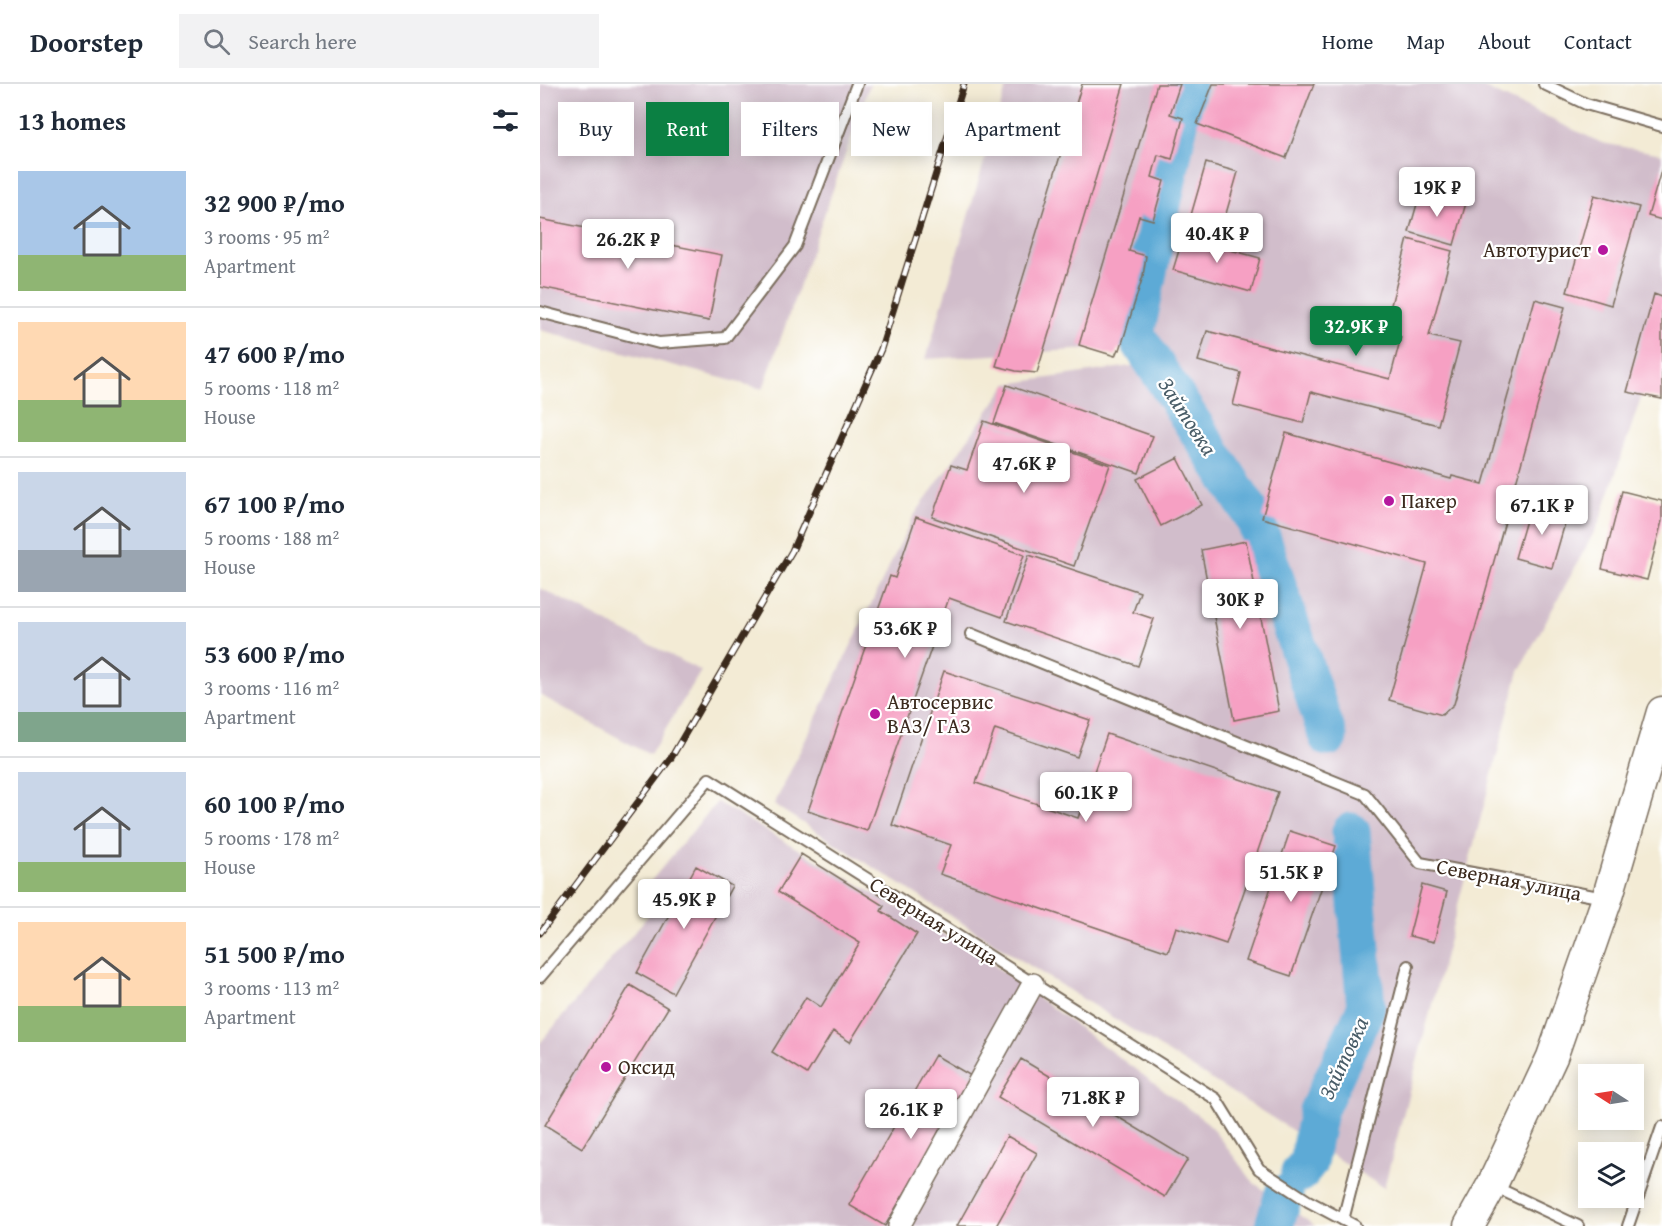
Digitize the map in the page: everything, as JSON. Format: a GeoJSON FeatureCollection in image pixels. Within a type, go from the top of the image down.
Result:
{"type":"FeatureCollection","features":[{"type":"Feature","properties":{"kind":"main road","name":"Северная улица"},"geometry":{"type":"LineString","coordinates":[[1469,1226],[1492,1185],[1551,1057],[1607,899],[1662,712]]}},
{"type":"Feature","properties":{"kind":"street"},"geometry":{"type":"LineString","coordinates":[[899,1226],[1033,984]]}},
{"type":"Feature","properties":{"kind":"lane"},"geometry":{"type":"LineString","coordinates":[[540,312],[659,343],[725,338],[795,246],[857,84]]}},
{"type":"Feature","properties":{"kind":"lane"},"geometry":{"type":"LineString","coordinates":[[1544,84],[1586,104],[1662,126]]}},
{"type":"Feature","properties":{"kind":"lane","name":"Северная улица"},"geometry":{"type":"LineString","coordinates":[[971,634],[1365,794],[1420,863],[1607,899]]}},
{"type":"Feature","properties":{"kind":"lane","name":"Северная улица"},"geometry":{"type":"LineString","coordinates":[[540,977],[709,779],[1215,1099],[1259,1169],[1308,1202],[1355,1226]]}},
{"type":"Feature","properties":{"kind":"lane"},"geometry":{"type":"LineString","coordinates":[[1343,1220],[1408,966]]}},
{"type":"Feature","properties":{"kind":"lane"},"geometry":{"type":"LineString","coordinates":[[1628,1226],[1661,1133]]}},
{"type":"Feature","properties":{"kind":"lane"},"geometry":{"type":"LineString","coordinates":[[1492,1185],[1578,1226]]}},
{"type":"Feature","properties":{"kind":"shaded area"},"geometry":{"type":"Polygon","coordinates":[[[540,84],[870,84],[864,102],[851,102],[851,138],[763,389],[540,330],[540,84]]]}},
{"type":"Feature","properties":{"kind":"shaded area"},"geometry":{"type":"Polygon","coordinates":[[[1007,84],[1176,84],[1109,348],[926,359],[986,156],[1082,156],[1082,102],[1002,102],[1007,84]]]}},
{"type":"Feature","properties":{"kind":"shaded area","name":"Пакер"},"geometry":{"type":"Polygon","coordinates":[[[1207,84],[1476,84],[1602,143],[1662,154],[1662,335],[1599,523],[1519,671],[1384,1188],[774,805],[913,517],[1007,384],[1138,365],[1207,84]]]}},
{"type":"Feature","properties":{"kind":"shaded area"},"geometry":{"type":"Polygon","coordinates":[[[540,588],[701,671],[650,755],[540,695],[540,588]]]}},
{"type":"Feature","properties":{"kind":"shaded area"},"geometry":{"type":"Polygon","coordinates":[[[717,802],[983,957],[1208,1123],[1254,1183],[1315,1226],[540,1226],[540,1043],[665,896],[650,882],[717,802]]]}},
{"type":"Feature","properties":{"kind":"building"},"geometry":{"type":"Polygon","coordinates":[[[1082,84],[1124,84],[1037,373],[996,366],[1060,156],[1082,156],[1082,102],[1077,102],[1082,84]]]}},
{"type":"Feature","properties":{"kind":"building"},"geometry":{"type":"Polygon","coordinates":[[[1157,84],[1180,84],[1170,114],[1183,118],[1172,159],[1158,155],[1152,177],[1164,181],[1153,220],[1139,216],[1129,251],[1146,256],[1143,276],[1120,350],[1118,349],[1115,356],[1079,345],[1157,84]]]}},
{"type":"Feature","properties":{"kind":"building"},"geometry":{"type":"Polygon","coordinates":[[[1213,84],[1314,84],[1286,158],[1197,124],[1213,84]]]}},
{"type":"Feature","properties":{"kind":"building"},"geometry":{"type":"Polygon","coordinates":[[[1206,163],[1238,172],[1219,238],[1187,229],[1206,163]]]}},
{"type":"Feature","properties":{"kind":"building"},"geometry":{"type":"Polygon","coordinates":[[[1662,167],[1662,220],[1648,216],[1662,167]]]}},
{"type":"Feature","properties":{"kind":"building"},"geometry":{"type":"Polygon","coordinates":[[[1421,190],[1466,203],[1454,245],[1409,232],[1421,190]]]}},
{"type":"Feature","properties":{"kind":"building","name":"Автотурист"},"geometry":{"type":"Polygon","coordinates":[[[1594,195],[1639,207],[1611,305],[1567,292],[1594,195]]]}},
{"type":"Feature","properties":{"kind":"building"},"geometry":{"type":"Polygon","coordinates":[[[540,219],[722,255],[709,321],[540,287],[540,219]]]}},
{"type":"Feature","properties":{"kind":"building"},"geometry":{"type":"Polygon","coordinates":[[[1183,237],[1260,258],[1251,292],[1173,270],[1183,237]]]}},
{"type":"Feature","properties":{"kind":"building"},"geometry":{"type":"Polygon","coordinates":[[[1408,239],[1452,251],[1429,336],[1460,343],[1438,425],[1311,392],[1303,423],[1233,405],[1241,373],[1198,361],[1207,331],[1390,379],[1401,337],[1384,332],[1408,239]]]}},
{"type":"Feature","properties":{"kind":"building"},"geometry":{"type":"Polygon","coordinates":[[[1654,294],[1662,297],[1662,399],[1627,392],[1654,294]]]}},
{"type":"Feature","properties":{"kind":"building","name":"Пакер"},"geometry":{"type":"Polygon","coordinates":[[[1535,299],[1565,307],[1454,704],[1442,715],[1389,700],[1427,564],[1262,518],[1286,433],[1451,479],[1452,476],[1483,484],[1535,299]]]}},
{"type":"Feature","properties":{"kind":"building"},"geometry":{"type":"Polygon","coordinates":[[[1007,385],[1153,436],[1139,473],[994,423],[1007,385]]]}},
{"type":"Feature","properties":{"kind":"building"},"geometry":{"type":"Polygon","coordinates":[[[984,421],[1110,465],[1074,566],[932,517],[951,465],[967,470],[984,421]]]}},
{"type":"Feature","properties":{"kind":"building"},"geometry":{"type":"Polygon","coordinates":[[[1178,458],[1202,505],[1161,526],[1137,479],[1178,458]]]}},
{"type":"Feature","properties":{"kind":"building"},"geometry":{"type":"Polygon","coordinates":[[[1622,491],[1662,501],[1662,521],[1647,580],[1602,569],[1622,491]]]}},
{"type":"Feature","properties":{"kind":"building"},"geometry":{"type":"Polygon","coordinates":[[[1531,503],[1568,513],[1552,568],[1515,558],[1531,503]]]}},
{"type":"Feature","properties":{"kind":"building","name":"Автосервис ВАЗ/ ГАЗ"},"geometry":{"type":"Polygon","coordinates":[[[916,517],[1024,555],[1002,617],[949,598],[867,831],[808,811],[890,576],[895,578],[916,517]]]}},
{"type":"Feature","properties":{"kind":"building"},"geometry":{"type":"Polygon","coordinates":[[[1246,541],[1279,711],[1234,720],[1201,550],[1246,541]]]}},
{"type":"Feature","properties":{"kind":"building"},"geometry":{"type":"Polygon","coordinates":[[[1029,555],[1140,592],[1133,612],[1154,619],[1138,666],[1006,621],[1029,555]]]}},
{"type":"Feature","properties":{"kind":"building"},"geometry":{"type":"Polygon","coordinates":[[[944,671],[1090,720],[1077,757],[995,729],[976,783],[1078,818],[1107,734],[1278,792],[1226,944],[1176,927],[1168,952],[940,874],[951,845],[892,825],[944,671]]]}},
{"type":"Feature","properties":{"kind":"building"},"geometry":{"type":"Polygon","coordinates":[[[1290,831],[1336,846],[1291,976],[1246,961],[1290,831]]]}},
{"type":"Feature","properties":{"kind":"building"},"geometry":{"type":"Polygon","coordinates":[[[801,854],[884,906],[881,911],[917,934],[850,1042],[833,1031],[807,1074],[772,1052],[806,997],[821,1007],[860,943],[778,892],[801,854]]]}},
{"type":"Feature","properties":{"kind":"building"},"geometry":{"type":"Polygon","coordinates":[[[696,866],[732,886],[673,993],[637,973],[696,866]]]}},
{"type":"Feature","properties":{"kind":"building"},"geometry":{"type":"Polygon","coordinates":[[[1422,885],[1447,892],[1434,942],[1409,936],[1422,885]]]}},
{"type":"Feature","properties":{"kind":"building","name":"Оксид"},"geometry":{"type":"Polygon","coordinates":[[[630,985],[668,1008],[582,1148],[545,1125],[630,985]]]}},
{"type":"Feature","properties":{"kind":"building"},"geometry":{"type":"Polygon","coordinates":[[[935,1055],[973,1077],[885,1226],[849,1205],[935,1055]]]}},
{"type":"Feature","properties":{"kind":"building"},"geometry":{"type":"Polygon","coordinates":[[[1021,1059],[1188,1159],[1165,1197],[998,1097],[1021,1059]]]}},
{"type":"Feature","properties":{"kind":"building"},"geometry":{"type":"Polygon","coordinates":[[[1007,1136],[1037,1153],[996,1226],[957,1226],[1007,1136]]]}},
{"type":"Feature","properties":{"kind":"waterway","name":"Зайтовка"},"geometry":{"type":"LineString","coordinates":[[1187,84],[1135,334],[1255,519],[1328,737]]}},
{"type":"Feature","properties":{"kind":"waterway","name":"Зайтовка"},"geometry":{"type":"LineString","coordinates":[[1300,1173],[1308,1163],[1318,1111],[1366,1008],[1351,832]]}},
{"type":"Feature","properties":{"kind":"waterway","name":"Зайтовка"},"geometry":{"type":"LineString","coordinates":[[1274,1226],[1284,1194]]}},
{"type":"Feature","properties":{"kind":"railway"},"geometry":{"type":"LineString","coordinates":[[540,933],[671,758],[792,551],[881,349],[964,84]]}},
{"type":"Feature","properties":{"kind":"place","name":"Автотурист"},"geometry":{"type":"Point","coordinates":[1603,250]}},
{"type":"Feature","properties":{"kind":"place","name":"Пакер"},"geometry":{"type":"Point","coordinates":[1389,501]}},
{"type":"Feature","properties":{"kind":"place","name":"Автосервис ВАЗ/ ГАЗ"},"geometry":{"type":"Point","coordinates":[875,714]}},
{"type":"Feature","properties":{"kind":"place","name":"Оксид"},"geometry":{"type":"Point","coordinates":[606,1067]}}]}
